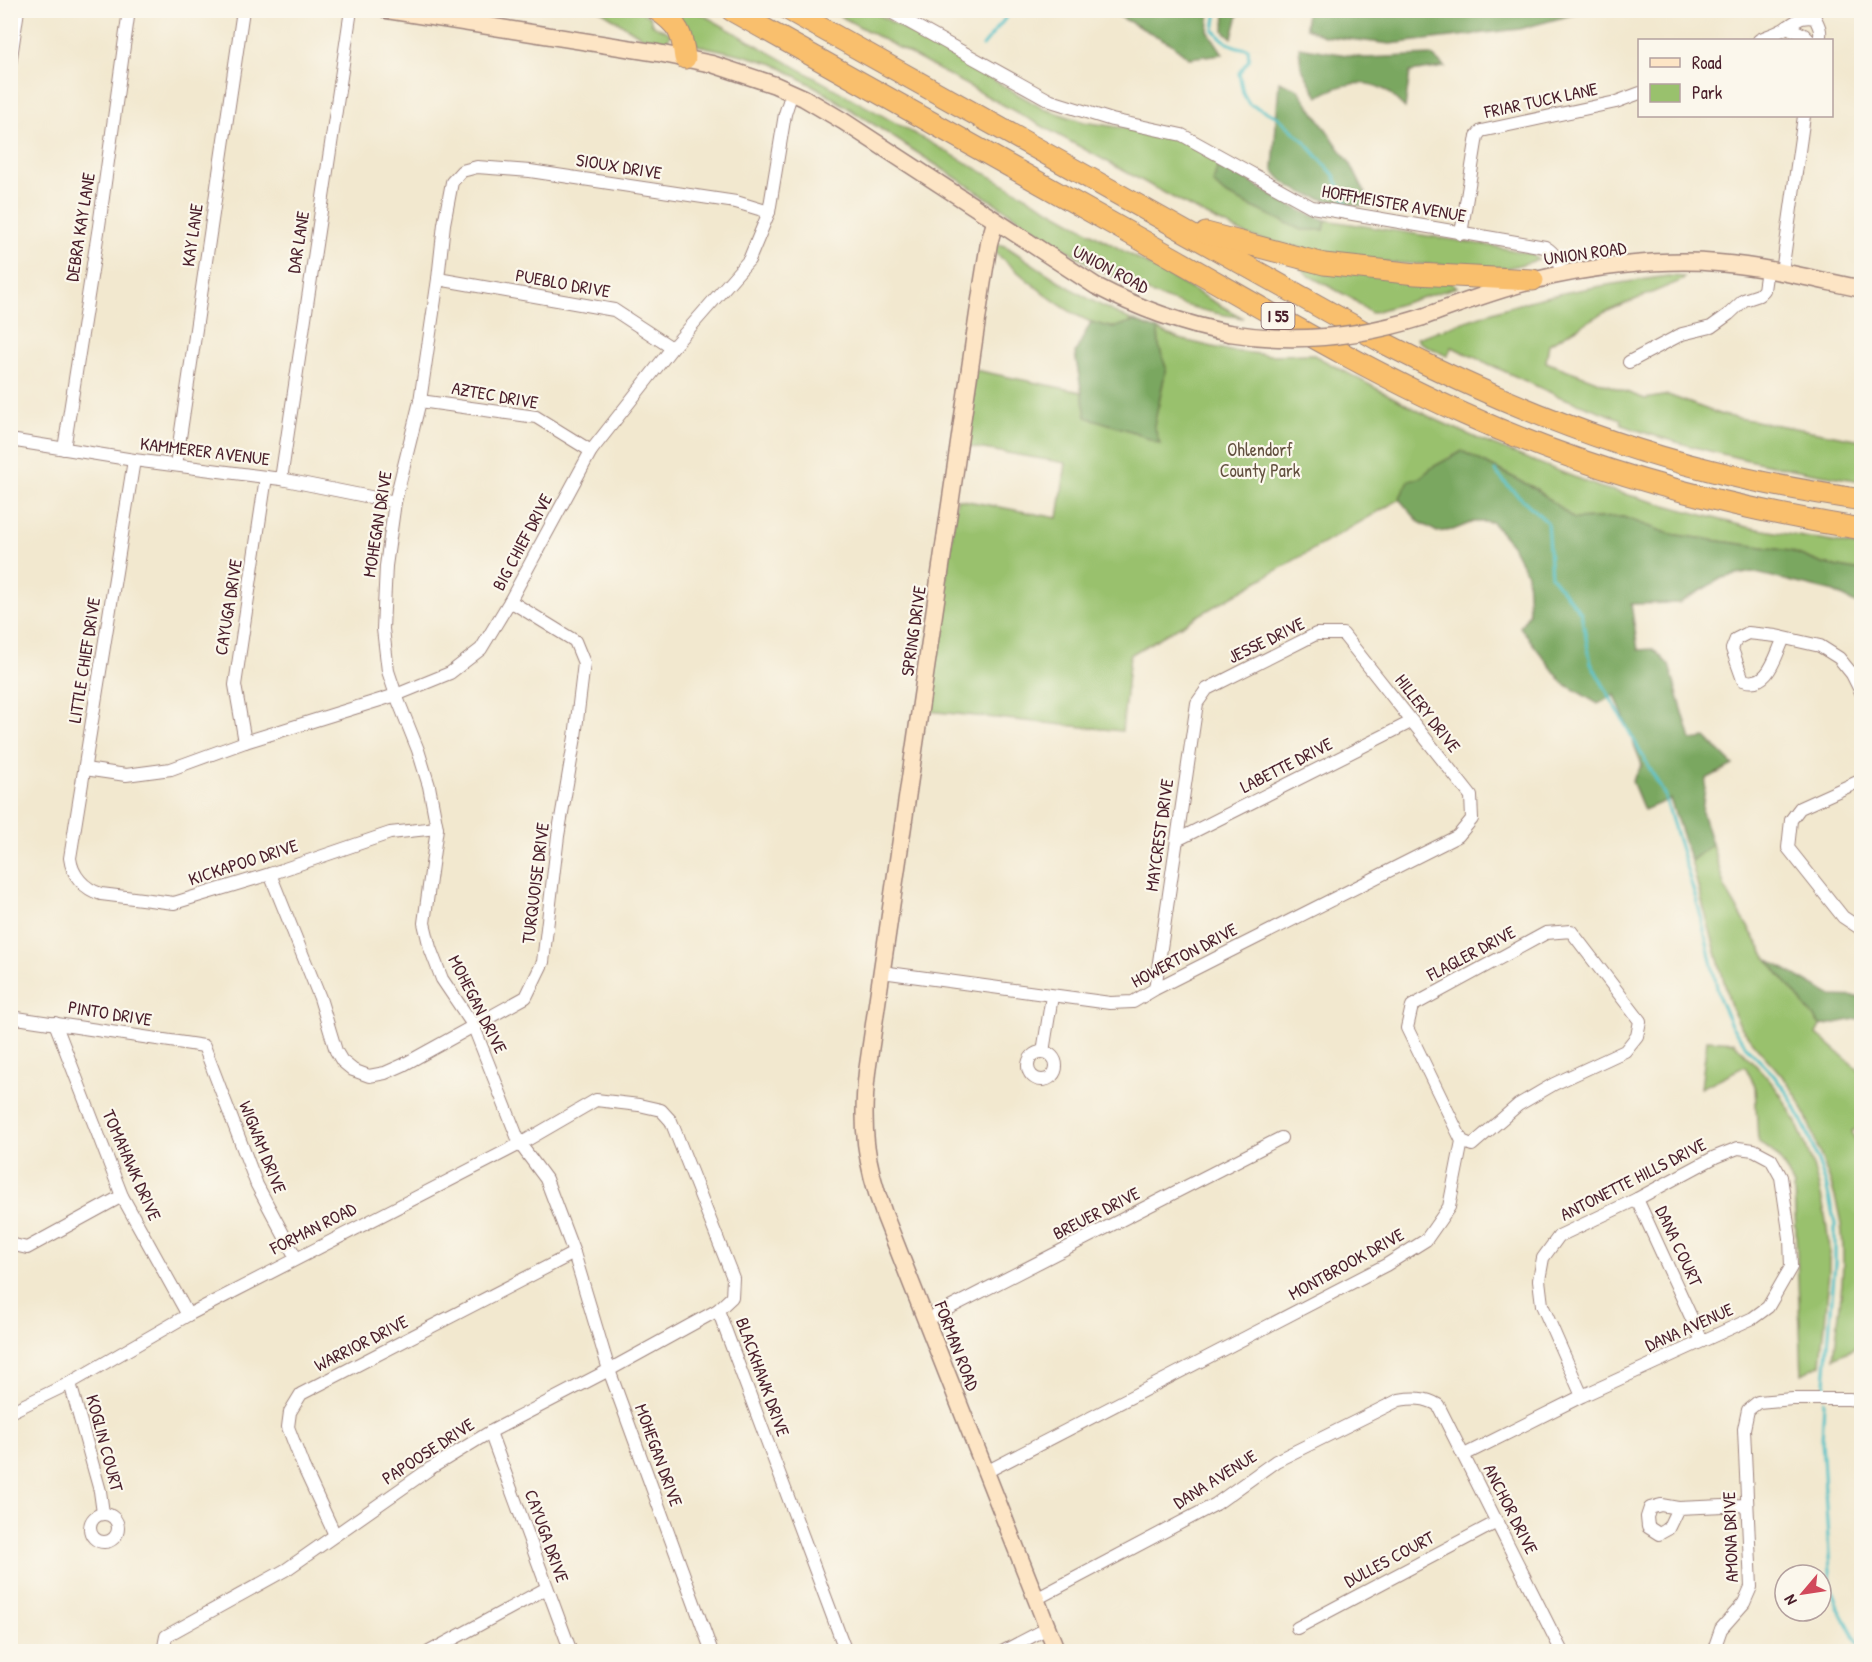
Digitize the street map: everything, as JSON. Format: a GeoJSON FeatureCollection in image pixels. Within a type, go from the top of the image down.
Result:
{"type":"FeatureCollection","features":[{"type":"Feature","properties":{"kind":"highway"},"geometry":{"type":"LineString","coordinates":[[657,10],[678,27],[686,58]]}},
{"type":"Feature","properties":{"kind":"highway","name":"I 55"},"geometry":{"type":"LineString","coordinates":[[731,10],[1352,358],[1462,414],[1573,459],[1629,477],[1746,508],[1862,529]]}},
{"type":"Feature","properties":{"kind":"highway","name":"I 55"},"geometry":{"type":"LineString","coordinates":[[789,10],[1386,344],[1473,387],[1539,415],[1640,450],[1708,470],[1862,500]]}},
{"type":"Feature","properties":{"kind":"highway"},"geometry":{"type":"LineString","coordinates":[[1171,223],[1324,264],[1427,274],[1533,280]]}},
{"type":"Feature","properties":{"kind":"main road","name":"UNION ROAD"},"geometry":{"type":"LineString","coordinates":[[387,10],[686,58],[737,70],[792,92],[843,122],[1076,275],[1110,294],[1183,323],[1229,333],[1266,337],[1332,337],[1378,330],[1533,280],[1645,264],[1692,261],[1774,270],[1862,289]]}},
{"type":"Feature","properties":{"kind":"main road","name":"SPRING DRIVE"},"geometry":{"type":"LineString","coordinates":[[871,1046],[979,309],[989,243],[995,222]]}},
{"type":"Feature","properties":{"kind":"main road","name":"FORMAN ROAD"},"geometry":{"type":"LineString","coordinates":[[871,1046],[864,1118],[868,1164],[873,1184],[1057,1652]]}},
{"type":"Feature","properties":{"kind":"street"},"geometry":{"type":"LineString","coordinates":[[10,64],[18,10]]}},
{"type":"Feature","properties":{"kind":"street","name":"DEBRA KAY LANE"},"geometry":{"type":"LineString","coordinates":[[64,449],[99,226],[129,10]]}},
{"type":"Feature","properties":{"kind":"street","name":"KAY LANE"},"geometry":{"type":"LineString","coordinates":[[176,465],[243,10]]}},
{"type":"Feature","properties":{"kind":"street","name":"DAR LANE"},"geometry":{"type":"LineString","coordinates":[[280,479],[351,10]]}},
{"type":"Feature","properties":{"kind":"street","name":"HOFFMEISTER AVENUE"},"geometry":{"type":"LineString","coordinates":[[887,10],[1051,101],[1112,120],[1182,135],[1312,207],[1545,247],[1558,260],[1562,275]]}},
{"type":"Feature","properties":{"kind":"street"},"geometry":{"type":"LineString","coordinates":[[1761,39],[1787,27],[1799,18],[1808,16],[1815,18],[1821,34],[1819,39]]}},
{"type":"Feature","properties":{"kind":"street"},"geometry":{"type":"LineString","coordinates":[[1787,27],[1808,39]]}},
{"type":"Feature","properties":{"kind":"street","name":"BIG CHIEF DRIVE"},"geometry":{"type":"LineString","coordinates":[[85,769],[126,776],[171,769],[245,742],[396,695],[450,673],[481,649],[510,601],[591,451],[672,348],[749,260],[769,212],[785,114],[792,92]]}},
{"type":"Feature","properties":{"kind":"street","name":"FRIAR TUCK LANE"},"geometry":{"type":"LineString","coordinates":[[1461,234],[1477,136],[1481,131],[1616,102],[1638,94]]}},
{"type":"Feature","properties":{"kind":"street"},"geometry":{"type":"LineString","coordinates":[[1629,362],[1682,334],[1711,327],[1744,300],[1759,295],[1764,290],[1774,270],[1804,117]]}},
{"type":"Feature","properties":{"kind":"street","name":"SIOUX DRIVE"},"geometry":{"type":"LineString","coordinates":[[462,171],[477,167],[531,171],[736,202],[769,212]]}},
{"type":"Feature","properties":{"kind":"street","name":"MOHEGAN DRIVE"},"geometry":{"type":"LineString","coordinates":[[462,171],[452,182],[448,199],[420,400],[395,502],[386,566],[383,629],[388,671],[427,777],[436,828],[424,923],[430,948],[442,979],[473,1025],[520,1144],[546,1179],[574,1253],[609,1371],[712,1652]]}},
{"type":"Feature","properties":{"kind":"street","name":"PUEBLO DRIVE"},"geometry":{"type":"LineString","coordinates":[[438,279],[614,310],[672,348]]}},
{"type":"Feature","properties":{"kind":"street","name":"AZTEC DRIVE"},"geometry":{"type":"LineString","coordinates":[[420,400],[536,417],[591,451]]}},
{"type":"Feature","properties":{"kind":"street","name":"KAMMERER AVENUE"},"geometry":{"type":"LineString","coordinates":[[10,440],[134,460],[280,479],[395,502]]}},
{"type":"Feature","properties":{"kind":"street","name":"LITTLE CHIEF DRIVE"},"geometry":{"type":"LineString","coordinates":[[70,865],[69,858],[134,460]]}},
{"type":"Feature","properties":{"kind":"street","name":"CAYUGA DRIVE"},"geometry":{"type":"LineString","coordinates":[[245,742],[235,685],[266,477]]}},
{"type":"Feature","properties":{"kind":"street","name":"TURQUOISE DRIVE"},"geometry":{"type":"LineString","coordinates":[[270,874],[316,987],[336,1051],[342,1061],[353,1070],[369,1076],[385,1073],[526,997],[543,962],[558,836],[575,737],[584,663],[575,641],[510,601]]}},
{"type":"Feature","properties":{"kind":"street"},"geometry":{"type":"LineString","coordinates":[[1784,638],[1766,676],[1761,680],[1750,682],[1743,680],[1731,649],[1737,639],[1748,633],[1784,638],[1820,646],[1839,658],[1852,674],[1862,693]]}},
{"type":"Feature","properties":{"kind":"street","name":"JESSE DRIVE"},"geometry":{"type":"LineString","coordinates":[[1207,689],[1316,634],[1343,634]]}},
{"type":"Feature","properties":{"kind":"street","name":"HILLERY DRIVE"},"geometry":{"type":"LineString","coordinates":[[1343,634],[1471,796],[1472,819]]}},
{"type":"Feature","properties":{"kind":"street","name":"MAYCREST DRIVE"},"geometry":{"type":"LineString","coordinates":[[1155,989],[1197,703],[1207,689]]}},
{"type":"Feature","properties":{"kind":"street","name":"LABETTE DRIVE"},"geometry":{"type":"LineString","coordinates":[[1177,840],[1411,722]]}},
{"type":"Feature","properties":{"kind":"street"},"geometry":{"type":"LineString","coordinates":[[1862,780],[1800,808],[1791,820],[1788,848],[1843,917],[1858,927],[1862,927]]}},
{"type":"Feature","properties":{"kind":"street","name":"HOWERTON DRIVE"},"geometry":{"type":"LineString","coordinates":[[882,972],[1110,1003],[1134,1002],[1155,989],[1458,836],[1472,819]]}},
{"type":"Feature","properties":{"kind":"street","name":"KICKAPOO DRIVE"},"geometry":{"type":"LineString","coordinates":[[70,865],[78,880],[93,892],[174,903],[270,874],[390,833],[436,828]]}},
{"type":"Feature","properties":{"kind":"street","name":"FLAGLER DRIVE"},"geometry":{"type":"LineString","coordinates":[[1571,931],[1640,1021],[1637,1036],[1625,1051],[1554,1084],[1518,1105],[1472,1145],[1462,1141],[1407,1028],[1412,1006],[1546,933],[1571,931]]}},
{"type":"Feature","properties":{"kind":"street"},"geometry":{"type":"LineString","coordinates":[[1043,1052],[1052,996]]}},
{"type":"Feature","properties":{"kind":"street","name":"PINTO DRIVE"},"geometry":{"type":"LineString","coordinates":[[10,1017],[204,1046]]}},
{"type":"Feature","properties":{"kind":"street","name":"TOMAHAWK DRIVE"},"geometry":{"type":"LineString","coordinates":[[55,1023],[122,1196],[188,1315]]}},
{"type":"Feature","properties":{"kind":"street","name":"WIGWAM DRIVE"},"geometry":{"type":"LineString","coordinates":[[204,1046],[257,1185],[296,1258]]}},
{"type":"Feature","properties":{"kind":"street","name":"FORMAN ROAD"},"geometry":{"type":"LineString","coordinates":[[10,1412],[70,1383],[188,1315],[296,1258],[520,1144],[596,1100],[639,1105]]}},
{"type":"Feature","properties":{"kind":"street","name":"BLACKHAWK DRIVE"},"geometry":{"type":"LineString","coordinates":[[639,1105],[661,1110],[671,1121],[734,1278],[732,1297],[718,1310],[846,1652]]}},
{"type":"Feature","properties":{"kind":"street","name":"BREUER DRIVE"},"geometry":{"type":"LineString","coordinates":[[926,1320],[1281,1138]]}},
{"type":"Feature","properties":{"kind":"street","name":"MONTBROOK DRIVE"},"geometry":{"type":"LineString","coordinates":[[986,1472],[1376,1271],[1426,1240],[1449,1207],[1462,1141]]}},
{"type":"Feature","properties":{"kind":"street","name":"ANTONETTE HILLS DRIVE"},"geometry":{"type":"LineString","coordinates":[[1582,1396],[1542,1305],[1539,1280],[1543,1258],[1559,1236],[1637,1199],[1715,1157],[1738,1148],[1754,1150]]}},
{"type":"Feature","properties":{"kind":"street","name":"DANA AVENUE"},"geometry":{"type":"LineString","coordinates":[[1464,1455],[1582,1396],[1753,1318],[1768,1307],[1791,1267],[1790,1238],[1780,1177],[1771,1159],[1754,1150]]}},
{"type":"Feature","properties":{"kind":"street"},"geometry":{"type":"LineString","coordinates":[[10,1244],[27,1248],[122,1196]]}},
{"type":"Feature","properties":{"kind":"street","name":"DANA COURT"},"geometry":{"type":"LineString","coordinates":[[1637,1199],[1702,1341]]}},
{"type":"Feature","properties":{"kind":"street","name":"WARRIOR DRIVE"},"geometry":{"type":"LineString","coordinates":[[334,1535],[288,1427],[290,1412],[302,1394],[574,1253]]}},
{"type":"Feature","properties":{"kind":"street","name":"PAPOOSE DRIVE"},"geometry":{"type":"LineString","coordinates":[[163,1652],[166,1636],[287,1569],[431,1468],[490,1432],[609,1371],[718,1310]]}},
{"type":"Feature","properties":{"kind":"street","name":"KOGLIN COURT"},"geometry":{"type":"LineString","coordinates":[[70,1383],[100,1491],[103,1513]]}},
{"type":"Feature","properties":{"kind":"street","name":"DANA AVENUE"},"geometry":{"type":"LineString","coordinates":[[1036,1599],[1216,1504],[1242,1488],[1276,1461],[1399,1400],[1416,1397]]}},
{"type":"Feature","properties":{"kind":"street","name":"ANCHOR DRIVE"},"geometry":{"type":"LineString","coordinates":[[1416,1397],[1438,1405],[1562,1652]]}},
{"type":"Feature","properties":{"kind":"street","name":"AMONA DRIVE"},"geometry":{"type":"LineString","coordinates":[[1713,1652],[1721,1629],[1744,1603],[1751,1587],[1744,1429],[1748,1410],[1758,1402],[1793,1399],[1862,1401]]}},
{"type":"Feature","properties":{"kind":"street","name":"CAYUGA DRIVE"},"geometry":{"type":"LineString","coordinates":[[490,1432],[571,1652]]}},
{"type":"Feature","properties":{"kind":"street"},"geometry":{"type":"LineString","coordinates":[[1678,1508],[1747,1505]]}},
{"type":"Feature","properties":{"kind":"street","name":"DULLES COURT"},"geometry":{"type":"LineString","coordinates":[[1298,1628],[1497,1522]]}},
{"type":"Feature","properties":{"kind":"street"},"geometry":{"type":"LineString","coordinates":[[429,1652],[547,1588]]}},
{"type":"Feature","properties":{"kind":"street"},"geometry":{"type":"LineString","coordinates":[[1002,1652],[1048,1628]]}},
{"type":"Feature","properties":{"kind":"green space"},"geometry":{"type":"Polygon","coordinates":[[[1306,10],[1586,11],[1520,29],[1390,44],[1324,36],[1306,28],[1306,10]]]}},
{"type":"Feature","properties":{"kind":"green space"},"geometry":{"type":"Polygon","coordinates":[[[601,11],[640,11],[650,17],[652,24],[671,34],[667,41],[642,37],[601,11]]]}},
{"type":"Feature","properties":{"kind":"green space"},"geometry":{"type":"Polygon","coordinates":[[[670,11],[696,11],[1243,318],[1182,305],[1127,283],[1089,264],[819,89],[774,64],[697,45],[689,29],[670,11]]]}},
{"type":"Feature","properties":{"kind":"green space"},"geometry":{"type":"Polygon","coordinates":[[[831,11],[872,11],[1044,109],[1084,122],[1170,135],[1193,144],[1324,230],[1326,220],[1492,246],[1532,254],[1538,260],[1507,268],[1352,261],[1249,236],[1203,214],[831,11]]]}},
{"type":"Feature","properties":{"kind":"green space"},"geometry":{"type":"Polygon","coordinates":[[[1109,11],[1210,11],[1208,31],[1223,54],[1189,58],[1170,43],[1109,11]]]}},
{"type":"Feature","properties":{"kind":"green space"},"geometry":{"type":"Polygon","coordinates":[[[1225,11],[1239,11],[1232,38],[1224,31],[1225,11]]]}},
{"type":"Feature","properties":{"kind":"green space"},"geometry":{"type":"Polygon","coordinates":[[[1299,47],[1365,58],[1431,55],[1445,67],[1410,72],[1405,108],[1386,91],[1367,84],[1341,86],[1318,97],[1301,67],[1299,47]]]}},
{"type":"Feature","properties":{"kind":"green space"},"geometry":{"type":"Polygon","coordinates":[[[1279,81],[1298,89],[1351,165],[1372,207],[1317,198],[1291,187],[1273,169],[1279,81]]]}},
{"type":"Feature","properties":{"kind":"green space"},"geometry":{"type":"Polygon","coordinates":[[[1219,161],[1284,202],[1326,220],[1324,230],[1301,230],[1225,194],[1213,183],[1219,161]]]}},
{"type":"Feature","properties":{"kind":"green space"},"geometry":{"type":"Polygon","coordinates":[[[998,244],[1007,247],[1084,296],[1134,321],[1112,327],[1082,318],[1049,297],[992,250],[998,244]]]}},
{"type":"Feature","properties":{"kind":"green space"},"geometry":{"type":"Polygon","coordinates":[[[1296,264],[1451,282],[1457,287],[1371,313],[1351,298],[1309,276],[1296,264]]]}},
{"type":"Feature","properties":{"kind":"green space"},"geometry":{"type":"Polygon","coordinates":[[[1668,276],[1685,277],[1683,280],[1603,313],[1549,344],[1546,362],[1645,399],[1668,395],[1722,415],[1861,440],[1861,481],[1740,458],[1651,435],[1622,425],[1621,419],[1558,396],[1452,347],[1447,356],[1419,342],[1417,338],[1545,297],[1668,276]]]}},
{"type":"Feature","properties":{"kind":"green space"},"geometry":{"type":"Polygon","coordinates":[[[1134,321],[1158,330],[1159,346],[1166,368],[1154,426],[1160,444],[1134,432],[1086,417],[1075,353],[1091,322],[1113,328],[1134,321]]]}},
{"type":"Feature","properties":{"kind":"green space","name":"Ohlendorf County Park"},"geometry":{"type":"Polygon","coordinates":[[[1158,330],[1179,339],[1230,351],[1270,355],[1312,354],[1430,417],[1483,441],[1599,487],[1747,527],[1861,547],[1861,571],[1823,564],[1790,551],[1670,534],[1623,517],[1574,519],[1536,489],[1473,457],[1130,655],[1122,731],[928,711],[957,499],[1058,518],[1066,463],[965,446],[975,370],[1158,408],[1166,368],[1159,346],[1158,330]]]}},
{"type":"Feature","properties":{"kind":"green space"},"geometry":{"type":"Polygon","coordinates":[[[1462,451],[1536,489],[1574,519],[1623,517],[1670,534],[1790,551],[1823,564],[1861,571],[1861,606],[1834,592],[1752,572],[1722,578],[1679,603],[1631,604],[1638,650],[1653,649],[1669,665],[1691,740],[1706,738],[1733,765],[1706,779],[1702,812],[1712,844],[1691,861],[1670,799],[1644,810],[1632,781],[1642,765],[1615,695],[1598,704],[1563,683],[1520,627],[1529,613],[1527,574],[1511,544],[1492,522],[1473,522],[1453,530],[1437,532],[1419,522],[1399,499],[1409,481],[1419,478],[1433,467],[1462,451]]]}},
{"type":"Feature","properties":{"kind":"green space"},"geometry":{"type":"Polygon","coordinates":[[[1712,844],[1725,888],[1767,959],[1821,1026],[1817,1034],[1861,1072],[1861,1126],[1852,1131],[1862,1161],[1861,1345],[1834,1358],[1843,1258],[1843,1241],[1837,1204],[1810,1127],[1796,1095],[1745,1033],[1731,1007],[1691,861],[1712,844]]]}},
{"type":"Feature","properties":{"kind":"green space"},"geometry":{"type":"Polygon","coordinates":[[[1767,959],[1832,996],[1861,997],[1861,1018],[1821,1026],[1767,959]]]}},
{"type":"Feature","properties":{"kind":"green space"},"geometry":{"type":"Polygon","coordinates":[[[1707,1040],[1734,1042],[1769,1080],[1790,1111],[1815,1173],[1828,1239],[1828,1285],[1821,1364],[1802,1374],[1794,1186],[1776,1155],[1758,1142],[1755,1086],[1745,1066],[1701,1088],[1707,1040]]]}},
{"type":"Feature","properties":{"kind":"waterway"},"geometry":{"type":"LineString","coordinates":[[983,46],[1012,10]]}},
{"type":"Feature","properties":{"kind":"waterway"},"geometry":{"type":"LineString","coordinates":[[1217,10],[1214,30],[1229,43],[1248,49],[1249,60],[1239,73],[1243,93],[1249,104],[1278,117],[1304,141],[1334,175],[1348,207]]}},
{"type":"Feature","properties":{"kind":"waterway"},"geometry":{"type":"LineString","coordinates":[[1495,471],[1547,522],[1551,576],[1581,613],[1591,663],[1664,794],[1699,909],[1720,1000],[1731,1025],[1748,1049],[1771,1072],[1790,1097],[1808,1134],[1826,1184],[1835,1224],[1835,1263],[1824,1394]]}},
{"type":"Feature","properties":{"kind":"waterway"},"geometry":{"type":"LineString","coordinates":[[1824,1401],[1822,1441],[1831,1587],[1838,1607],[1862,1650]]}}]}
